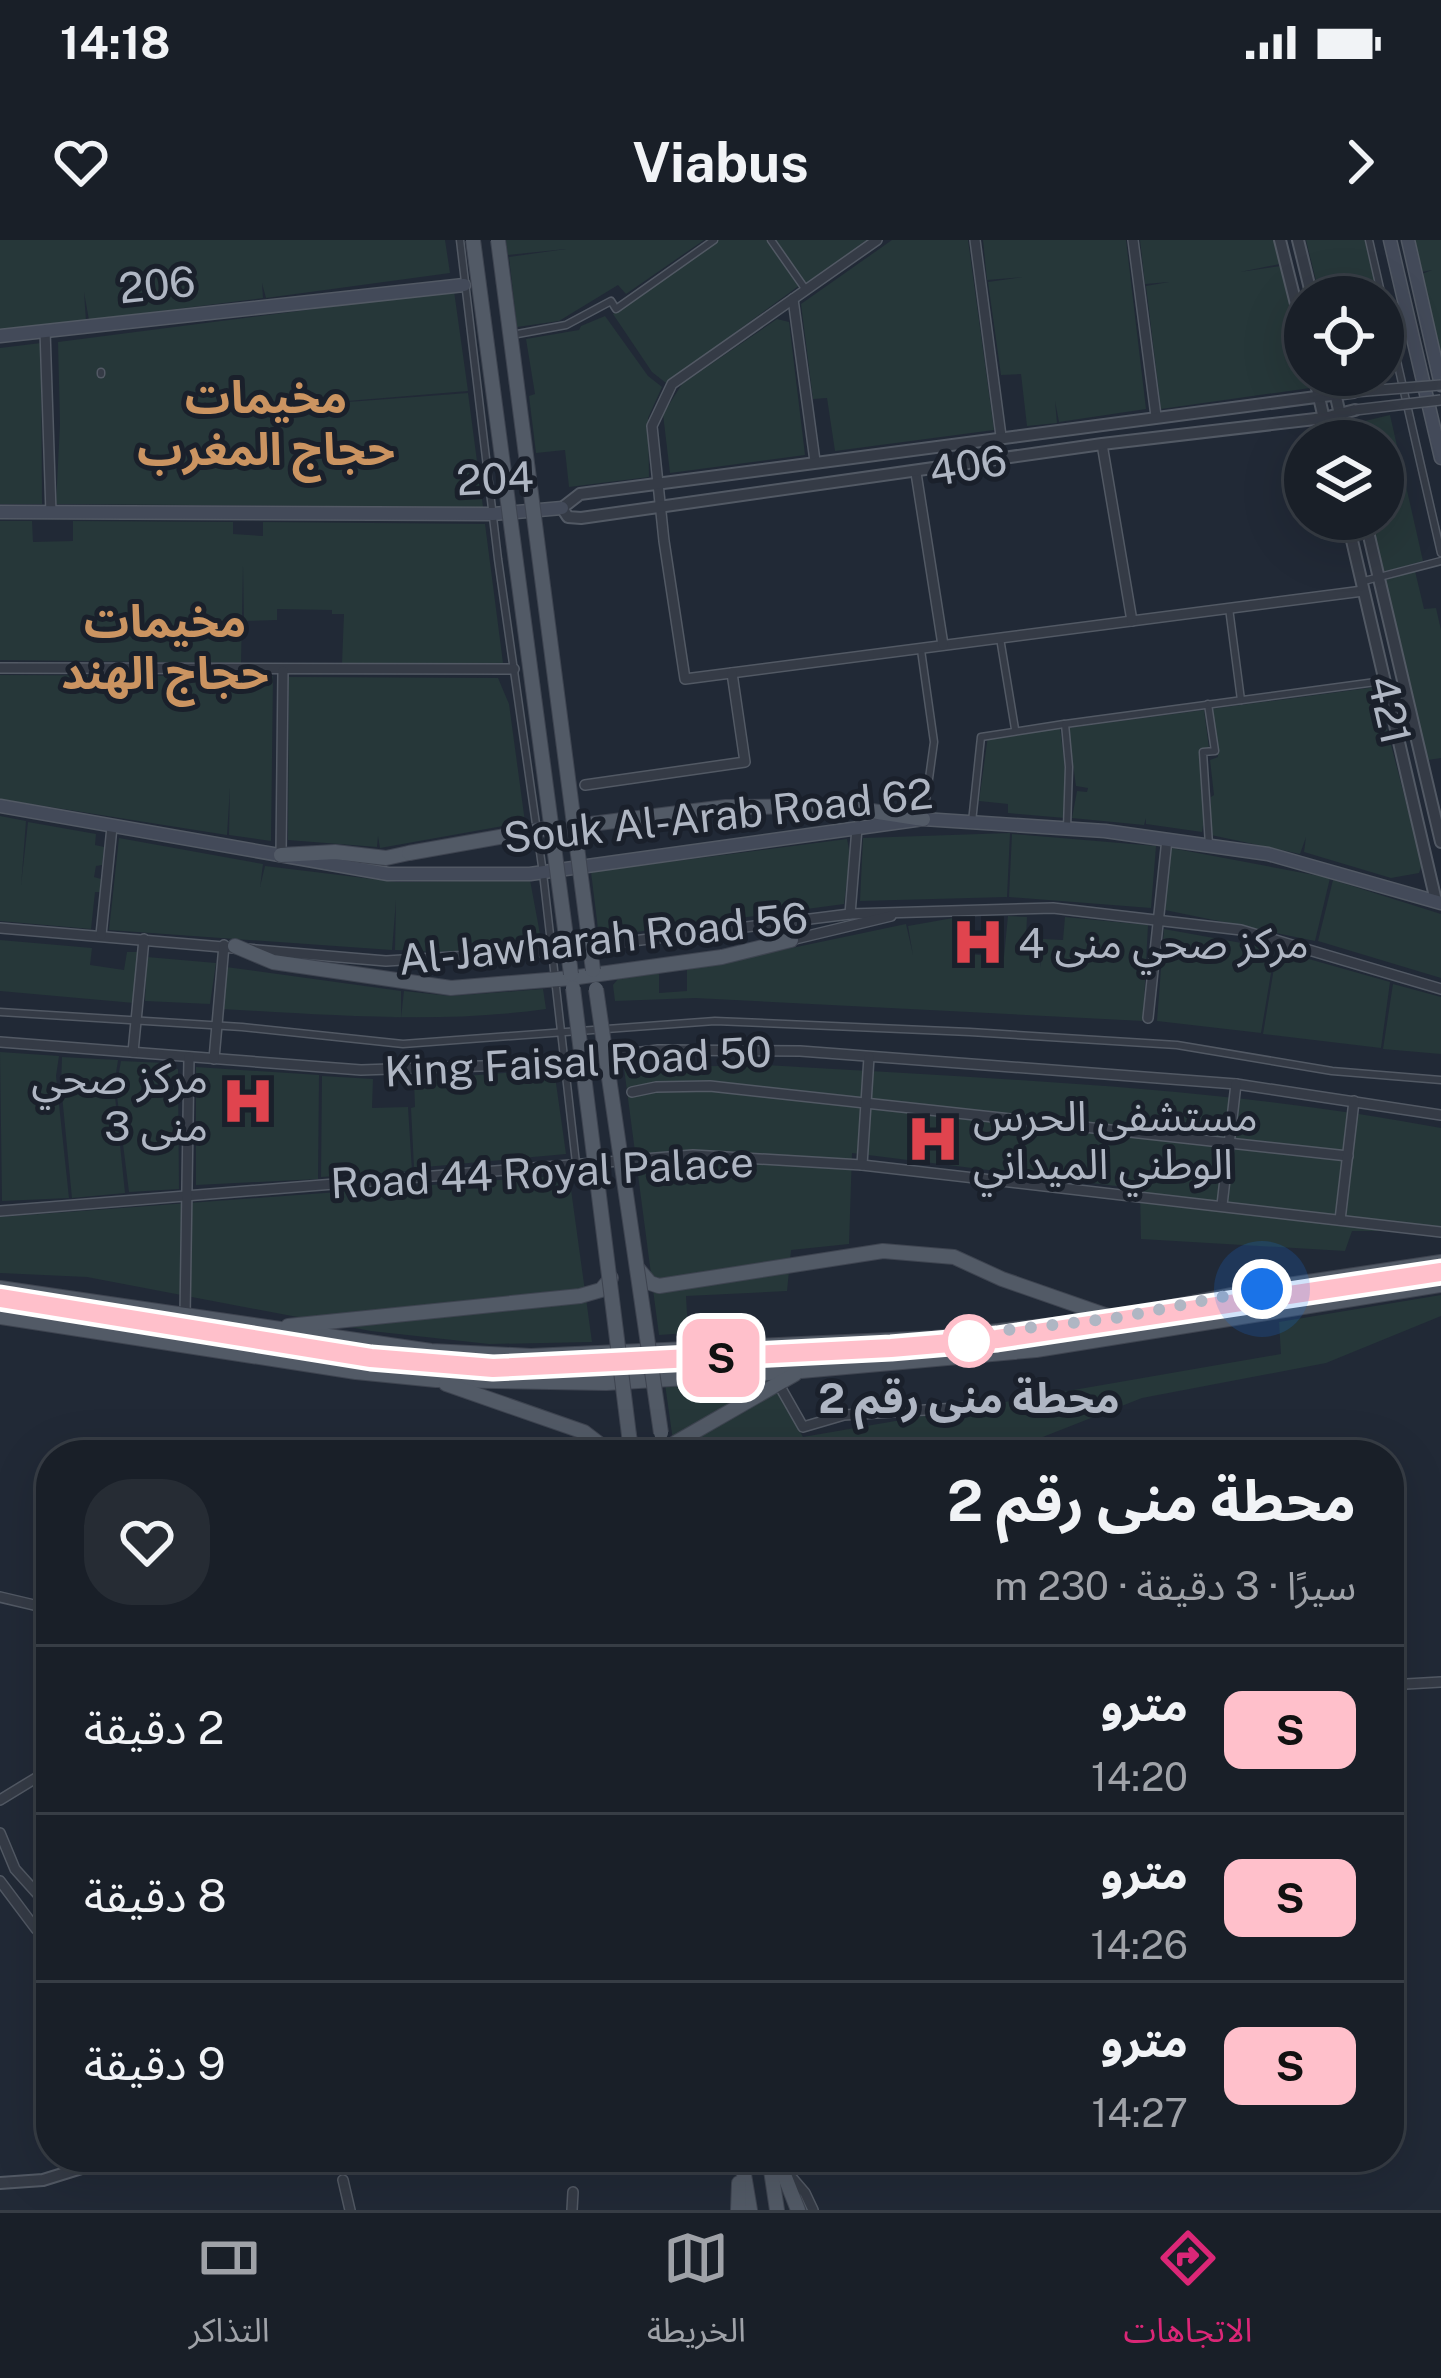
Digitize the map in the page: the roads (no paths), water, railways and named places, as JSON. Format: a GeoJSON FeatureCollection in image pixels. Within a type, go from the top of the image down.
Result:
{"type":"FeatureCollection","features":[{"type":"Feature","properties":{"kind":"main road"},"geometry":{"type":"LineString","coordinates":[[473,240],[630,1440]]}},
{"type":"Feature","properties":{"kind":"main road"},"geometry":{"type":"LineString","coordinates":[[497,240],[594,978],[663,1440]]}},
{"type":"Feature","properties":{"kind":"main road"},"geometry":{"type":"LineString","coordinates":[[1390,240],[1441,458]]}},
{"type":"Feature","properties":{"kind":"main road"},"geometry":{"type":"LineString","coordinates":[[1408,240],[1441,385]]}},
{"type":"Feature","properties":{"kind":"main road","name":"206"},"geometry":{"type":"LineString","coordinates":[[0,336],[464,285]]}},
{"type":"Feature","properties":{"kind":"main road","name":"204"},"geometry":{"type":"LineString","coordinates":[[0,512],[493,514],[562,508]]}},
{"type":"Feature","properties":{"kind":"main road","name":"Souk Al-Arab Road 62"},"geometry":{"type":"LineString","coordinates":[[0,806],[388,874],[543,873],[923,819],[1067,828],[1268,854],[1438,902]]}},
{"type":"Feature","properties":{"kind":"main road"},"geometry":{"type":"LineString","coordinates":[[574,826],[726,807],[840,806],[923,819]]}},
{"type":"Feature","properties":{"kind":"main road"},"geometry":{"type":"LineString","coordinates":[[281,855],[335,852],[386,858],[551,828]]}},
{"type":"Feature","properties":{"kind":"main road"},"geometry":{"type":"LineString","coordinates":[[229,945],[273,962],[451,988],[594,978],[722,957],[791,940]]}},
{"type":"Feature","properties":{"kind":"main road"},"geometry":{"type":"LineString","coordinates":[[639,1270],[659,1286],[883,1250],[954,1257],[1002,1280],[1116,1318]]}},
{"type":"Feature","properties":{"kind":"main road"},"geometry":{"type":"LineString","coordinates":[[0,1288],[431,1351],[531,1356],[934,1338],[1116,1318],[1262,1289],[1441,1262]]}},
{"type":"Feature","properties":{"kind":"main road"},"geometry":{"type":"LineString","coordinates":[[264,1328],[580,1296],[601,1290],[611,1278]]}},
{"type":"Feature","properties":{"kind":"main road"},"geometry":{"type":"LineString","coordinates":[[0,1317],[356,1372],[436,1380],[606,1382],[1036,1351],[1441,1285]]}},
{"type":"Feature","properties":{"kind":"main road"},"geometry":{"type":"LineString","coordinates":[[679,1440],[801,1371]]}},
{"type":"Feature","properties":{"kind":"main road"},"geometry":{"type":"LineString","coordinates":[[436,1380],[584,1432],[594,1440]]}},
{"type":"Feature","properties":{"kind":"main road"},"geometry":{"type":"LineString","coordinates":[[738,2210],[741,2172]]}},
{"type":"Feature","properties":{"kind":"main road"},"geometry":{"type":"LineString","coordinates":[[744,2172],[750,2210]]}},
{"type":"Feature","properties":{"kind":"main road"},"geometry":{"type":"LineString","coordinates":[[776,2172],[777,2210]]}},
{"type":"Feature","properties":{"kind":"main road"},"geometry":{"type":"LineString","coordinates":[[781,2172],[798,2210]]}},
{"type":"Feature","properties":{"kind":"street"},"geometry":{"type":"LineString","coordinates":[[460,240],[552,951],[567,980],[561,1032],[576,1162]]}},
{"type":"Feature","properties":{"kind":"street"},"geometry":{"type":"LineString","coordinates":[[508,335],[566,325],[611,301],[616,308],[714,240]]}},
{"type":"Feature","properties":{"kind":"street"},"geometry":{"type":"LineString","coordinates":[[771,240],[806,290]]}},
{"type":"Feature","properties":{"kind":"street"},"geometry":{"type":"LineString","coordinates":[[877,240],[672,384],[652,426],[685,679],[1229,608],[1362,586],[1441,557],[1404,390]]}},
{"type":"Feature","properties":{"kind":"street"},"geometry":{"type":"LineString","coordinates":[[975,240],[1001,436]]}},
{"type":"Feature","properties":{"kind":"street"},"geometry":{"type":"LineString","coordinates":[[1132,240],[1156,416]]}},
{"type":"Feature","properties":{"kind":"street"},"geometry":{"type":"LineString","coordinates":[[1280,240],[1289,276]]}},
{"type":"Feature","properties":{"kind":"street"},"geometry":{"type":"LineString","coordinates":[[1298,240],[1307,276]]}},
{"type":"Feature","properties":{"kind":"street"},"geometry":{"type":"LineString","coordinates":[[1369,240],[1378,276]]}},
{"type":"Feature","properties":{"kind":"street"},"geometry":{"type":"LineString","coordinates":[[793,299],[814,461]]}},
{"type":"Feature","properties":{"kind":"street"},"geometry":{"type":"LineString","coordinates":[[45,330],[51,513]]}},
{"type":"Feature","properties":{"kind":"street"},"geometry":{"type":"LineString","coordinates":[[1404,388],[1441,385]]}},
{"type":"Feature","properties":{"kind":"street"},"geometry":{"type":"LineString","coordinates":[[1318,396],[1324,418]]}},
{"type":"Feature","properties":{"kind":"street","name":"406"},"geometry":{"type":"LineString","coordinates":[[1318,396],[580,494],[562,508],[568,517],[581,518],[1102,444],[1324,418],[1355,410]]}},
{"type":"Feature","properties":{"kind":"street"},"geometry":{"type":"LineString","coordinates":[[1336,396],[1342,420]]}},
{"type":"Feature","properties":{"kind":"street"},"geometry":{"type":"LineString","coordinates":[[1355,410],[1441,400]]}},
{"type":"Feature","properties":{"kind":"street"},"geometry":{"type":"LineString","coordinates":[[1102,444],[1132,621]]}},
{"type":"Feature","properties":{"kind":"street"},"geometry":{"type":"LineString","coordinates":[[916,473],[944,645]]}},
{"type":"Feature","properties":{"kind":"street","name":"421"},"geometry":{"type":"LineString","coordinates":[[1351,540],[1438,902]]}},
{"type":"Feature","properties":{"kind":"street"},"geometry":{"type":"LineString","coordinates":[[1370,540],[1441,842]]}},
{"type":"Feature","properties":{"kind":"street"},"geometry":{"type":"LineString","coordinates":[[1229,608],[1240,700]]}},
{"type":"Feature","properties":{"kind":"street"},"geometry":{"type":"LineString","coordinates":[[1000,638],[1015,730]]}},
{"type":"Feature","properties":{"kind":"street"},"geometry":{"type":"LineString","coordinates":[[920,648],[934,742],[923,819]]}},
{"type":"Feature","properties":{"kind":"street"},"geometry":{"type":"LineString","coordinates":[[0,668],[514,669]]}},
{"type":"Feature","properties":{"kind":"street"},"geometry":{"type":"LineString","coordinates":[[281,855],[283,671]]}},
{"type":"Feature","properties":{"kind":"street"},"geometry":{"type":"LineString","coordinates":[[585,785],[745,762],[732,673]]}},
{"type":"Feature","properties":{"kind":"street"},"geometry":{"type":"LineString","coordinates":[[972,822],[981,736],[1383,681]]}},
{"type":"Feature","properties":{"kind":"street"},"geometry":{"type":"LineString","coordinates":[[1208,704],[1215,751],[1204,752],[1209,845]]}},
{"type":"Feature","properties":{"kind":"street"},"geometry":{"type":"LineString","coordinates":[[1065,724],[1067,828]]}},
{"type":"Feature","properties":{"kind":"street"},"geometry":{"type":"LineString","coordinates":[[101,935],[112,827]]}},
{"type":"Feature","properties":{"kind":"street"},"geometry":{"type":"LineString","coordinates":[[850,914],[857,828]]}},
{"type":"Feature","properties":{"kind":"street"},"geometry":{"type":"LineString","coordinates":[[1148,1018],[1167,839]]}},
{"type":"Feature","properties":{"kind":"street","name":"Al-Jawharah Road 56"},"geometry":{"type":"LineString","coordinates":[[0,928],[386,961],[552,951],[850,914],[1053,908],[1241,930],[1441,989]]}},
{"type":"Feature","properties":{"kind":"street","name":"Al-Jawharah Road 56"},"geometry":{"type":"LineString","coordinates":[[791,940],[920,909]]}},
{"type":"Feature","properties":{"kind":"street"},"geometry":{"type":"LineString","coordinates":[[133,1052],[144,939]]}},
{"type":"Feature","properties":{"kind":"street"},"geometry":{"type":"LineString","coordinates":[[214,1059],[229,945]]}},
{"type":"Feature","properties":{"kind":"street"},"geometry":{"type":"LineString","coordinates":[[0,1012],[404,1044],[715,1022],[970,1031],[1177,1046],[1332,1071],[1441,1080]]}},
{"type":"Feature","properties":{"kind":"street","name":"King Faisal Road 50"},"geometry":{"type":"LineString","coordinates":[[0,1042],[361,1070],[564,1061],[658,1050],[800,1051],[1236,1084],[1441,1115]]}},
{"type":"Feature","properties":{"kind":"street"},"geometry":{"type":"LineString","coordinates":[[185,1316],[189,1057]]}},
{"type":"Feature","properties":{"kind":"street"},"geometry":{"type":"LineString","coordinates":[[862,1165],[868,1057]]}},
{"type":"Feature","properties":{"kind":"street"},"geometry":{"type":"LineString","coordinates":[[1222,1205],[1236,1084]]}},
{"type":"Feature","properties":{"kind":"street"},"geometry":{"type":"LineString","coordinates":[[632,1092],[710,1086],[1348,1156]]}},
{"type":"Feature","properties":{"kind":"street"},"geometry":{"type":"LineString","coordinates":[[1340,1220],[1354,1101]]}},
{"type":"Feature","properties":{"kind":"street","name":"Road 44 Royal Palace"},"geometry":{"type":"LineString","coordinates":[[0,1211],[693,1155],[862,1165],[1441,1232]]}},
{"type":"Feature","properties":{"kind":"street"},"geometry":{"type":"LineString","coordinates":[[778,1383],[802,1427],[844,1415],[974,1408]]}},
{"type":"Feature","properties":{"kind":"street"},"geometry":{"type":"LineString","coordinates":[[0,1597],[36,1605]]}},
{"type":"Feature","properties":{"kind":"street"},"geometry":{"type":"LineString","coordinates":[[1404,1681],[1441,1679]]}},
{"type":"Feature","properties":{"kind":"street"},"geometry":{"type":"LineString","coordinates":[[0,1800],[36,1778]]}},
{"type":"Feature","properties":{"kind":"street"},"geometry":{"type":"LineString","coordinates":[[0,1833],[15,1869],[36,1893]]}},
{"type":"Feature","properties":{"kind":"street"},"geometry":{"type":"LineString","coordinates":[[0,1881],[36,1928]]}},
{"type":"Feature","properties":{"kind":"street"},"geometry":{"type":"LineString","coordinates":[[0,2180],[50,2172]]}},
{"type":"Feature","properties":{"kind":"street"},"geometry":{"type":"LineString","coordinates":[[0,2180],[43,2180],[69,2172]]}},
{"type":"Feature","properties":{"kind":"street"},"geometry":{"type":"LineString","coordinates":[[786,2172],[813,2210]]}},
{"type":"Feature","properties":{"kind":"street"},"geometry":{"type":"LineString","coordinates":[[343,2180],[350,2210]]}},
{"type":"Feature","properties":{"kind":"street"},"geometry":{"type":"LineString","coordinates":[[572,2210],[573,2192]]}},
{"type":"Feature","properties":{"kind":"railway"},"geometry":{"type":"LineString","coordinates":[[0,1306],[371,1367],[542,1374],[998,1347],[1441,1278]]}},
{"type":"Feature","properties":{"kind":"metro line","name":"S"},"geometry":{"type":"LineString","coordinates":[[0,1298],[286,1346],[493,1368],[997,1339],[1441,1272]]}},
{"type":"Feature","properties":{"kind":"place","name":"مركز صحي منى 4"},"geometry":{"type":"Point","coordinates":[978,942]}},
{"type":"Feature","properties":{"kind":"place","name":"مركز صحي منى 3"},"geometry":{"type":"Point","coordinates":[248,1101]}},
{"type":"Feature","properties":{"kind":"place","name":"مستشفى الحرس الوطني الميداني"},"geometry":{"type":"Point","coordinates":[933,1139]}},
{"type":"Feature","properties":{"kind":"place","name":"محطة منى رقم 2"},"geometry":{"type":"Point","coordinates":[969,1341]}},
{"type":"Feature","properties":{"kind":"district","name":"مخيمات حجاج المغرب"},"geometry":{"type":"Point","coordinates":[266,422]}},
{"type":"Feature","properties":{"kind":"district","name":"مخيمات حجاج الهند"},"geometry":{"type":"Point","coordinates":[165,646]}}]}
